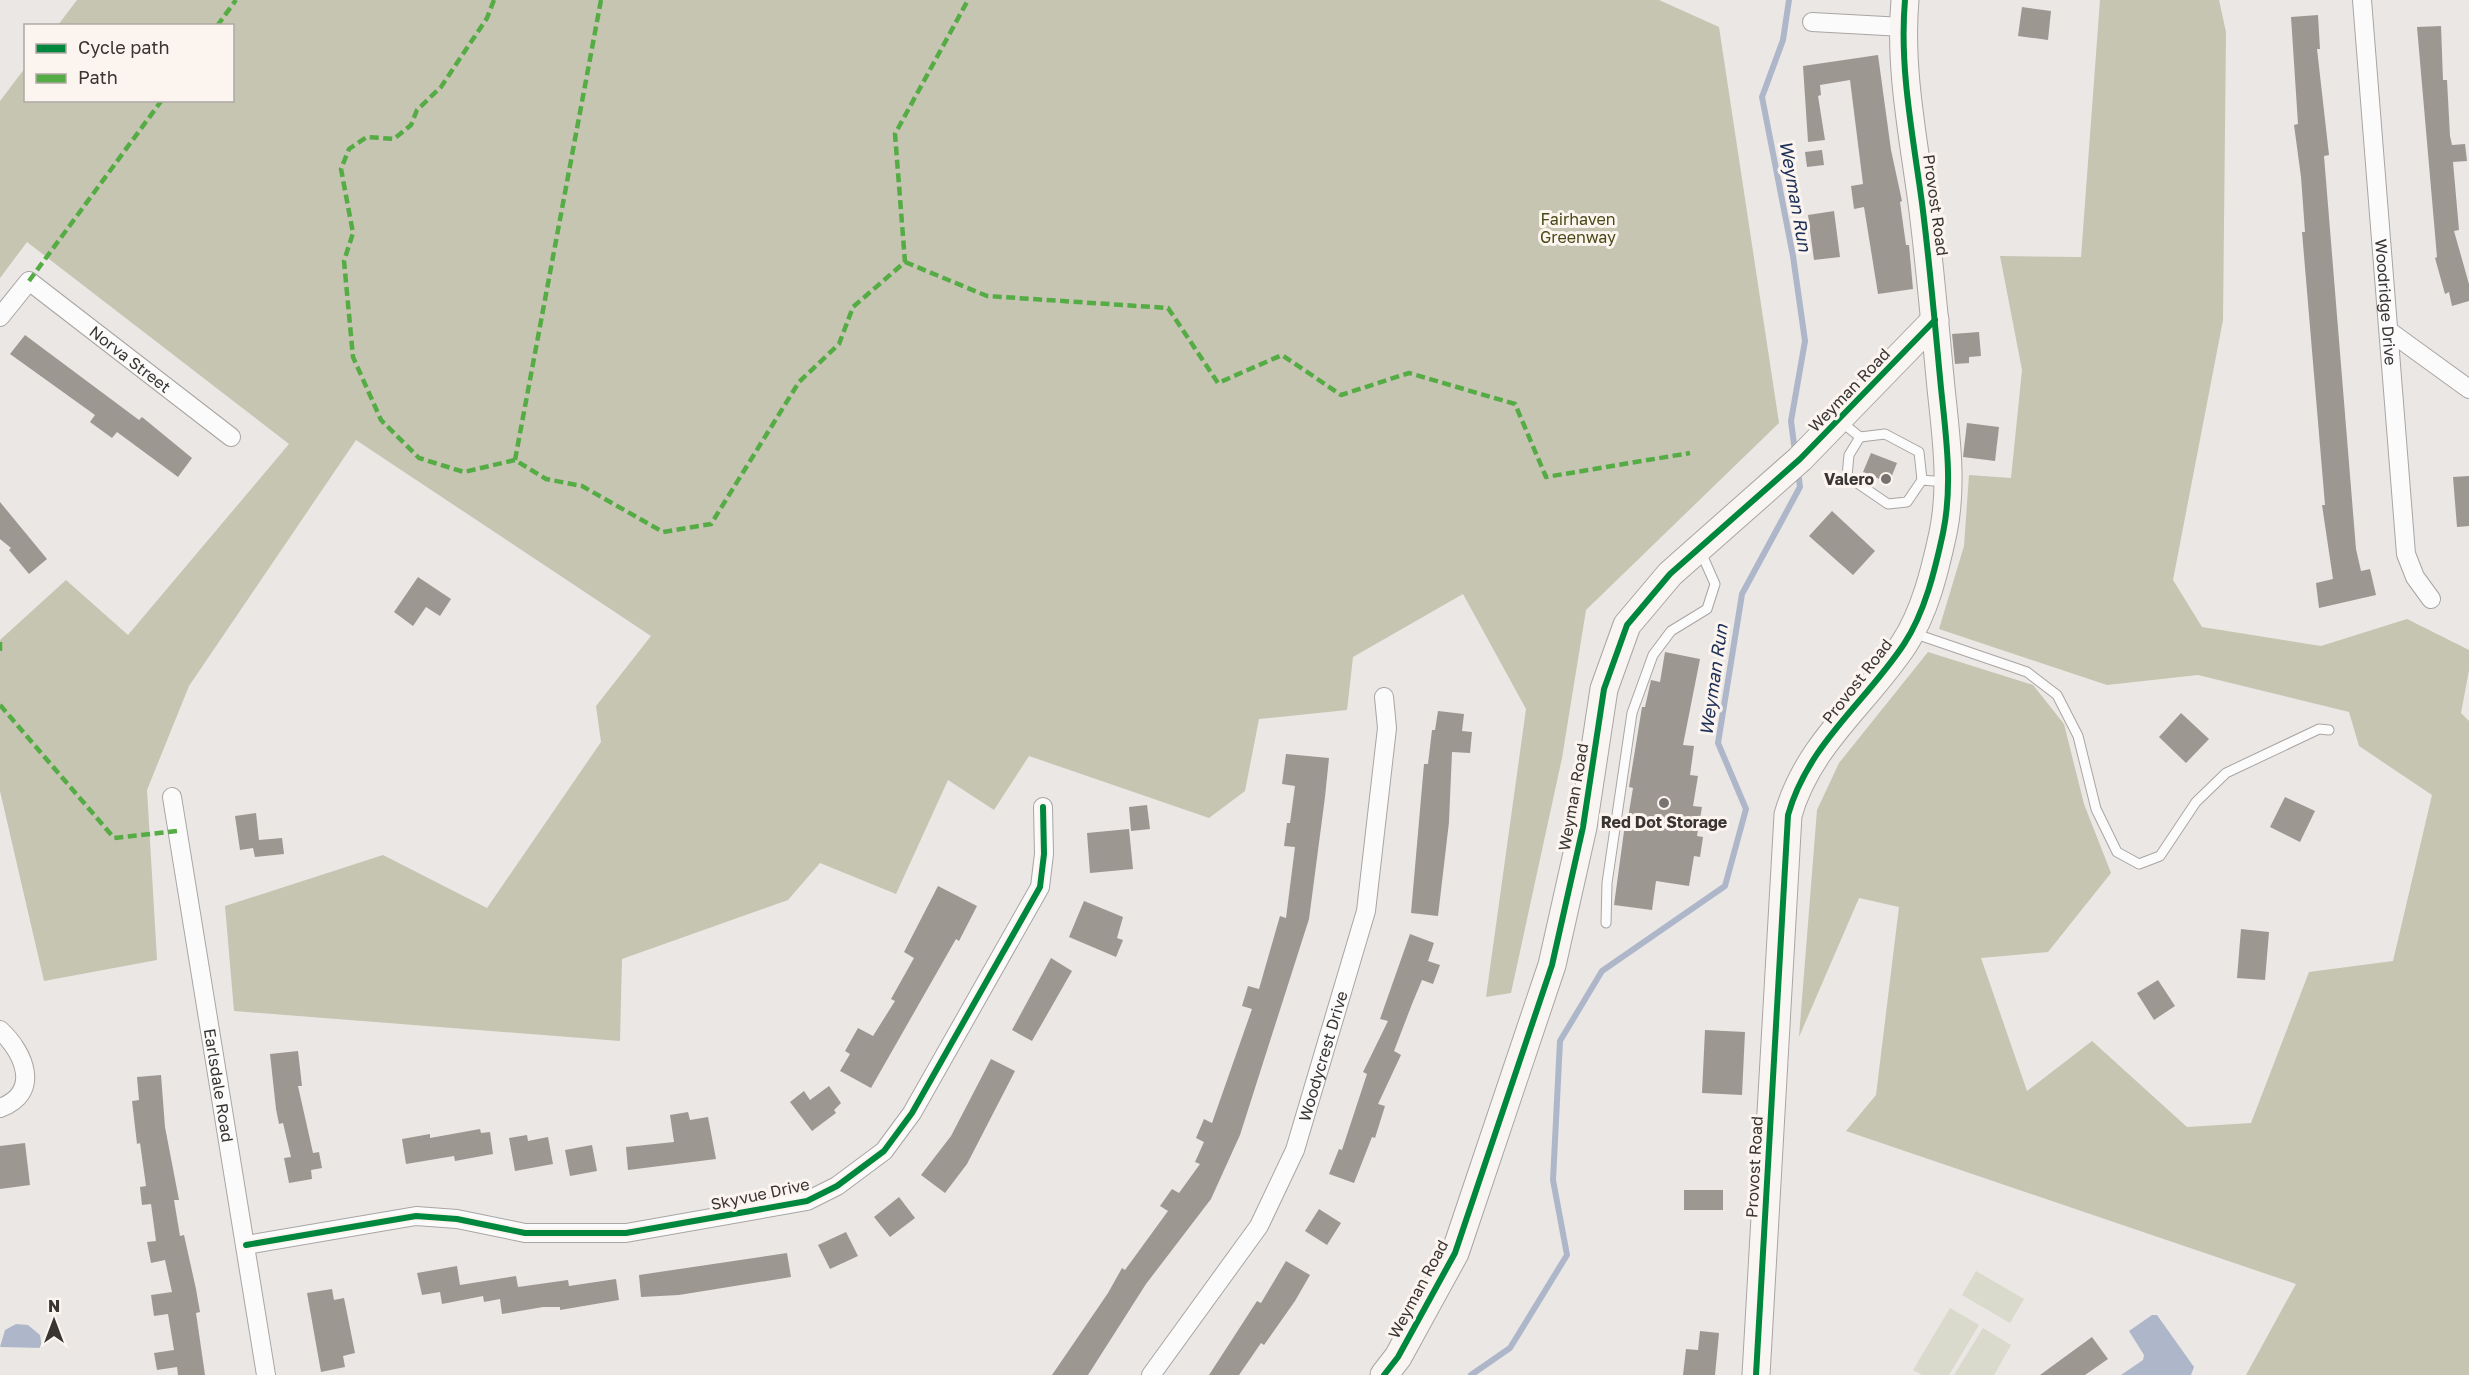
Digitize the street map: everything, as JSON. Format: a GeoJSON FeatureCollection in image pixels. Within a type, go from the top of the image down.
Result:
{"type":"FeatureCollection","features":[{"type":"Feature","properties":{"kind":"street","name":"Provost Road"},"geometry":{"type":"LineString","coordinates":[[1756,1375],[1788,815],[1795,790],[1809,762],[1910,633],[1936,561],[1944,531],[1935,481],[1935,320],[1908,104],[1902,27],[1905,0]]}},
{"type":"Feature","properties":{"kind":"street","name":"Woodridge Drive"},"geometry":{"type":"LineString","coordinates":[[2362,0],[2406,554],[2415,577],[2431,598]]}},
{"type":"Feature","properties":{"kind":"street"},"geometry":{"type":"LineString","coordinates":[[1812,22],[1902,27]]}},
{"type":"Feature","properties":{"kind":"street","name":"Norva Street"},"geometry":{"type":"LineString","coordinates":[[0,317],[29,281],[231,437]]}},
{"type":"Feature","properties":{"kind":"street","name":"Weyman Road"},"geometry":{"type":"LineString","coordinates":[[1384,1375],[1398,1357],[1455,1253],[1552,965],[1583,827],[1604,689],[1627,625],[1670,574],[1774,482],[1837,422],[1935,320]]}},
{"type":"Feature","properties":{"kind":"street"},"geometry":{"type":"LineString","coordinates":[[2389,331],[2469,389]]}},
{"type":"Feature","properties":{"kind":"street","name":"Woodycrest Drive"},"geometry":{"type":"LineString","coordinates":[[1151,1375],[1259,1226],[1295,1150],[1366,911],[1387,728],[1384,697]]}},
{"type":"Feature","properties":{"kind":"street","name":"Earlsdale Road"},"geometry":{"type":"LineString","coordinates":[[172,797],[266,1375]]}},
{"type":"Feature","properties":{"kind":"street","name":"Skyvue Drive"},"geometry":{"type":"LineString","coordinates":[[246,1245],[416,1216],[457,1219],[525,1233],[626,1233],[807,1201],[837,1186],[884,1151],[912,1113],[1040,887],[1044,854],[1043,807]]}},
{"type":"Feature","properties":{"kind":"street"},"geometry":{"type":"LineString","coordinates":[[0,1030],[20,1053],[24,1081],[21,1095],[11,1104],[0,1108]]}},
{"type":"Feature","properties":{"kind":"lane"},"geometry":{"type":"LineString","coordinates":[[1837,422],[1860,437],[1885,434],[1919,452],[1935,481],[1907,502],[1888,504],[1847,476],[1849,455],[1860,437]]}},
{"type":"Feature","properties":{"kind":"lane"},"geometry":{"type":"LineString","coordinates":[[1606,923],[1607,883],[1632,713],[1653,655],[1671,631],[1707,609],[1715,584],[1699,548]]}},
{"type":"Feature","properties":{"kind":"lane"},"geometry":{"type":"LineString","coordinates":[[1910,633],[2027,672],[2057,695],[2078,736],[2096,809],[2117,852],[2139,864],[2160,856],[2196,802],[2226,774],[2319,729],[2329,730]]}},
{"type":"Feature","properties":{"kind":"shaded area"},"geometry":{"type":"Polygon","coordinates":[[[1976,1271],[2024,1299],[2010,1323],[1962,1295],[1976,1271]]]}},
{"type":"Feature","properties":{"kind":"shaded area"},"geometry":{"type":"Polygon","coordinates":[[[1950,1308],[1979,1325],[1949,1375],[1922,1375],[1913,1370],[1950,1308]]]}},
{"type":"Feature","properties":{"kind":"shaded area"},"geometry":{"type":"Polygon","coordinates":[[[1983,1328],[2011,1345],[1994,1375],[1954,1375],[1983,1328]]]}},
{"type":"Feature","properties":{"kind":"green space","name":"Fairhaven Greenway"},"geometry":{"type":"Polygon","coordinates":[[[77,0],[1659,0],[1719,27],[1779,423],[1586,610],[1562,758],[1511,993],[1486,997],[1526,709],[1463,594],[1353,657],[1347,710],[1259,719],[1245,791],[1209,818],[1029,756],[994,810],[948,780],[896,894],[820,863],[788,900],[622,959],[620,1041],[234,1011],[225,906],[383,855],[487,908],[601,742],[596,706],[651,636],[356,440],[189,686],[147,790],[157,960],[44,981],[0,791],[0,640],[66,580],[128,635],[289,444],[27,242],[0,278],[0,101],[24,69],[24,102],[234,102],[234,24],[59,24],[77,0]]]}},
{"type":"Feature","properties":{"kind":"green space"},"geometry":{"type":"Polygon","coordinates":[[[2100,0],[2219,0],[2226,32],[2223,320],[2173,580],[2202,627],[2321,646],[2407,619],[2469,650],[2469,670],[2461,713],[2469,721],[2469,1375],[2246,1375],[2296,1284],[1846,1131],[1876,1095],[1899,907],[1859,898],[1799,1037],[1817,810],[1839,763],[1928,652],[2033,685],[2064,724],[2084,804],[2111,873],[2048,952],[1981,958],[2027,1091],[2092,1041],[2187,1127],[2251,1123],[2309,972],[2393,961],[2432,795],[2359,746],[2349,712],[2198,675],[2107,685],[1939,629],[1964,546],[1969,475],[2011,478],[2022,370],[2000,256],[2081,257],[2100,0]]]}},
{"type":"Feature","properties":{"kind":"water"},"geometry":{"type":"Polygon","coordinates":[[[2152,1315],[2157,1315],[2194,1367],[2191,1375],[2121,1375],[2143,1360],[2144,1355],[2129,1331],[2152,1315]]]}},
{"type":"Feature","properties":{"kind":"water"},"geometry":{"type":"Polygon","coordinates":[[[16,1324],[28,1325],[40,1335],[42,1348],[0,1347],[5,1330],[16,1324]]]}},
{"type":"Feature","properties":{"kind":"building"},"geometry":{"type":"Polygon","coordinates":[[[2022,7],[2051,11],[2048,40],[2018,36],[2022,7]]]}},
{"type":"Feature","properties":{"kind":"building"},"geometry":{"type":"Polygon","coordinates":[[[2318,15],[2320,49],[2317,49],[2329,155],[2324,156],[2356,549],[2361,571],[2370,569],[2376,595],[2319,608],[2316,583],[2333,579],[2322,505],[2325,505],[2302,232],[2305,232],[2301,177],[2294,125],[2298,124],[2291,17],[2318,15]]]}},
{"type":"Feature","properties":{"kind":"building"},"geometry":{"type":"Polygon","coordinates":[[[2441,26],[2443,80],[2447,80],[2450,136],[2452,145],[2465,144],[2467,161],[2453,162],[2459,230],[2454,231],[2469,284],[2469,301],[2452,306],[2449,292],[2445,294],[2435,258],[2437,257],[2417,27],[2441,26]]]}},
{"type":"Feature","properties":{"kind":"building"},"geometry":{"type":"Polygon","coordinates":[[[1878,55],[1891,150],[1902,201],[1900,202],[1906,245],[1909,245],[1913,289],[1878,294],[1864,207],[1854,209],[1851,186],[1863,184],[1850,80],[1820,85],[1821,95],[1818,96],[1825,140],[1808,142],[1803,66],[1878,55]]]}},
{"type":"Feature","properties":{"kind":"building"},"geometry":{"type":"Polygon","coordinates":[[[1822,150],[1824,165],[1807,167],[1805,152],[1822,150]]]}},
{"type":"Feature","properties":{"kind":"building"},"geometry":{"type":"Polygon","coordinates":[[[1834,211],[1840,257],[1814,260],[1808,215],[1834,211]]]}},
{"type":"Feature","properties":{"kind":"building"},"geometry":{"type":"Polygon","coordinates":[[[1979,332],[1981,356],[1969,357],[1969,363],[1955,364],[1952,334],[1979,332]]]}},
{"type":"Feature","properties":{"kind":"building"},"geometry":{"type":"Polygon","coordinates":[[[25,335],[139,420],[142,417],[192,458],[178,477],[117,432],[112,438],[90,422],[95,415],[10,354],[25,335]]]}},
{"type":"Feature","properties":{"kind":"building"},"geometry":{"type":"Polygon","coordinates":[[[1967,423],[1999,427],[1995,461],[1963,457],[1967,423]]]}},
{"type":"Feature","properties":{"kind":"building"},"geometry":{"type":"Polygon","coordinates":[[[1871,453],[1897,463],[1889,483],[1863,472],[1871,453]]]}},
{"type":"Feature","properties":{"kind":"building"},"geometry":{"type":"Polygon","coordinates":[[[2469,476],[2469,526],[2457,527],[2453,477],[2469,476]]]}},
{"type":"Feature","properties":{"kind":"building"},"geometry":{"type":"Polygon","coordinates":[[[0,502],[47,559],[29,574],[9,550],[11,548],[0,539],[0,502]]]}},
{"type":"Feature","properties":{"kind":"building"},"geometry":{"type":"Polygon","coordinates":[[[1832,511],[1875,551],[1853,575],[1809,536],[1832,511]]]}},
{"type":"Feature","properties":{"kind":"building"},"geometry":{"type":"Polygon","coordinates":[[[418,577],[451,599],[440,616],[426,607],[413,626],[394,612],[418,577]]]}},
{"type":"Feature","properties":{"kind":"building"},"geometry":{"type":"Polygon","coordinates":[[[1665,652],[1700,659],[1683,745],[1694,746],[1690,775],[1698,776],[1693,806],[1702,807],[1697,836],[1703,837],[1700,857],[1694,856],[1689,886],[1656,881],[1652,910],[1614,905],[1625,824],[1627,824],[1633,788],[1629,787],[1642,707],[1645,707],[1651,680],[1660,682],[1665,652]]]}},
{"type":"Feature","properties":{"kind":"building"},"geometry":{"type":"Polygon","coordinates":[[[1438,711],[1464,714],[1462,731],[1472,732],[1470,753],[1452,752],[1449,822],[1438,916],[1411,913],[1424,764],[1428,764],[1432,730],[1435,730],[1438,711]]]}},
{"type":"Feature","properties":{"kind":"building"},"geometry":{"type":"Polygon","coordinates":[[[2181,713],[2209,739],[2186,763],[2159,737],[2181,713]]]}},
{"type":"Feature","properties":{"kind":"building"},"geometry":{"type":"Polygon","coordinates":[[[1286,754],[1329,758],[1325,797],[1309,919],[1240,1135],[1211,1199],[1146,1284],[1088,1375],[1052,1375],[1108,1293],[1122,1268],[1125,1270],[1168,1211],[1160,1206],[1172,1189],[1179,1193],[1200,1164],[1195,1162],[1204,1142],[1196,1138],[1204,1119],[1212,1123],[1252,1009],[1242,1006],[1248,986],[1259,989],[1280,916],[1286,918],[1295,847],[1284,846],[1295,786],[1282,784],[1286,754]]]}},
{"type":"Feature","properties":{"kind":"building"},"geometry":{"type":"Polygon","coordinates":[[[2285,797],[2315,811],[2300,842],[2270,827],[2285,797]]]}},
{"type":"Feature","properties":{"kind":"building"},"geometry":{"type":"Polygon","coordinates":[[[1147,805],[1150,829],[1131,831],[1129,807],[1147,805]]]}},
{"type":"Feature","properties":{"kind":"building"},"geometry":{"type":"Polygon","coordinates":[[[256,813],[259,840],[282,838],[284,854],[255,857],[253,848],[240,850],[235,816],[256,813]]]}},
{"type":"Feature","properties":{"kind":"building"},"geometry":{"type":"Polygon","coordinates":[[[1129,829],[1133,869],[1090,873],[1087,833],[1129,829]]]}},
{"type":"Feature","properties":{"kind":"building"},"geometry":{"type":"Polygon","coordinates":[[[938,886],[977,906],[959,941],[956,939],[871,1088],[840,1071],[850,1054],[845,1051],[858,1028],[873,1036],[895,1001],[891,999],[914,958],[904,952],[938,886]]]}},
{"type":"Feature","properties":{"kind":"building"},"geometry":{"type":"Polygon","coordinates":[[[1084,901],[1123,917],[1117,938],[1123,940],[1116,957],[1069,937],[1084,901]]]}},
{"type":"Feature","properties":{"kind":"building"},"geometry":{"type":"Polygon","coordinates":[[[2241,929],[2269,932],[2265,980],[2237,978],[2241,929]]]}},
{"type":"Feature","properties":{"kind":"building"},"geometry":{"type":"Polygon","coordinates":[[[1410,934],[1434,943],[1428,961],[1440,965],[1433,984],[1422,980],[1412,1004],[1394,1051],[1401,1055],[1378,1104],[1385,1106],[1375,1138],[1372,1137],[1354,1183],[1329,1174],[1339,1149],[1342,1150],[1367,1074],[1363,1072],[1388,1021],[1380,1019],[1410,934]]]}},
{"type":"Feature","properties":{"kind":"building"},"geometry":{"type":"Polygon","coordinates":[[[1051,958],[1072,971],[1032,1041],[1012,1030],[1051,958]]]}},
{"type":"Feature","properties":{"kind":"building"},"geometry":{"type":"Polygon","coordinates":[[[2158,980],[2175,1006],[2154,1020],[2137,993],[2158,980]]]}},
{"type":"Feature","properties":{"kind":"building"},"geometry":{"type":"Polygon","coordinates":[[[1705,1030],[1745,1032],[1742,1095],[1702,1093],[1705,1030]]]}},
{"type":"Feature","properties":{"kind":"building"},"geometry":{"type":"Polygon","coordinates":[[[298,1051],[302,1086],[298,1086],[313,1153],[319,1152],[322,1168],[311,1170],[312,1179],[289,1183],[284,1158],[291,1157],[283,1123],[279,1124],[270,1054],[298,1051]]]}},
{"type":"Feature","properties":{"kind":"building"},"geometry":{"type":"Polygon","coordinates":[[[991,1059],[1015,1071],[967,1164],[945,1193],[921,1175],[951,1136],[991,1059]]]}},
{"type":"Feature","properties":{"kind":"building"},"geometry":{"type":"Polygon","coordinates":[[[161,1075],[165,1127],[179,1200],[174,1200],[180,1236],[184,1235],[196,1289],[200,1312],[196,1313],[205,1375],[178,1375],[177,1367],[157,1370],[154,1353],[174,1350],[168,1314],[154,1316],[151,1295],[172,1292],[165,1260],[151,1263],[147,1242],[156,1241],[151,1204],[142,1205],[140,1187],[146,1186],[140,1143],[137,1144],[132,1101],[139,1100],[137,1077],[161,1075]]]}},
{"type":"Feature","properties":{"kind":"building"},"geometry":{"type":"Polygon","coordinates":[[[829,1086],[841,1103],[834,1110],[836,1113],[812,1131],[790,1102],[804,1091],[810,1100],[829,1086]]]}},
{"type":"Feature","properties":{"kind":"building"},"geometry":{"type":"Polygon","coordinates":[[[688,1112],[690,1120],[708,1117],[716,1159],[628,1170],[626,1147],[674,1142],[670,1115],[688,1112]]]}},
{"type":"Feature","properties":{"kind":"building"},"geometry":{"type":"Polygon","coordinates":[[[480,1129],[481,1133],[490,1132],[493,1154],[455,1161],[454,1156],[406,1164],[402,1139],[430,1134],[430,1138],[480,1129]]]}},
{"type":"Feature","properties":{"kind":"building"},"geometry":{"type":"Polygon","coordinates":[[[527,1135],[528,1141],[548,1137],[553,1164],[515,1171],[509,1138],[527,1135]]]}},
{"type":"Feature","properties":{"kind":"building"},"geometry":{"type":"Polygon","coordinates":[[[25,1143],[30,1185],[0,1189],[0,1146],[25,1143]]]}},
{"type":"Feature","properties":{"kind":"building"},"geometry":{"type":"Polygon","coordinates":[[[592,1145],[597,1171],[570,1176],[565,1150],[592,1145]]]}},
{"type":"Feature","properties":{"kind":"building"},"geometry":{"type":"Polygon","coordinates":[[[1684,1190],[1723,1190],[1723,1210],[1684,1210],[1684,1190]]]}},
{"type":"Feature","properties":{"kind":"building"},"geometry":{"type":"Polygon","coordinates":[[[899,1197],[915,1218],[890,1237],[874,1217],[899,1197]]]}},
{"type":"Feature","properties":{"kind":"building"},"geometry":{"type":"Polygon","coordinates":[[[1319,1209],[1341,1223],[1327,1245],[1305,1231],[1319,1209]]]}},
{"type":"Feature","properties":{"kind":"building"},"geometry":{"type":"Polygon","coordinates":[[[846,1232],[858,1256],[830,1269],[818,1245],[846,1232]]]}},
{"type":"Feature","properties":{"kind":"building"},"geometry":{"type":"Polygon","coordinates":[[[787,1253],[791,1277],[679,1295],[641,1297],[639,1275],[787,1253]]]}},
{"type":"Feature","properties":{"kind":"building"},"geometry":{"type":"Polygon","coordinates":[[[1286,1261],[1310,1275],[1295,1301],[1264,1345],[1261,1343],[1239,1375],[1209,1375],[1257,1301],[1261,1303],[1286,1261]]]}},
{"type":"Feature","properties":{"kind":"building"},"geometry":{"type":"Polygon","coordinates":[[[457,1266],[460,1285],[516,1276],[518,1287],[568,1280],[569,1286],[616,1279],[619,1300],[560,1310],[560,1307],[543,1307],[502,1314],[500,1299],[484,1302],[483,1296],[442,1304],[440,1292],[422,1295],[417,1273],[457,1266]]]}},
{"type":"Feature","properties":{"kind":"building"},"geometry":{"type":"Polygon","coordinates":[[[332,1289],[334,1300],[344,1298],[355,1353],[343,1356],[345,1367],[321,1372],[307,1293],[332,1289]]]}},
{"type":"Feature","properties":{"kind":"building"},"geometry":{"type":"Polygon","coordinates":[[[1700,1331],[1719,1333],[1715,1375],[1683,1375],[1686,1349],[1698,1350],[1700,1331]]]}},
{"type":"Feature","properties":{"kind":"building"},"geometry":{"type":"Polygon","coordinates":[[[2092,1337],[2108,1359],[2085,1375],[2040,1375],[2092,1337]]]}},
{"type":"Feature","properties":{"kind":"waterway","name":"Weyman Run"},"geometry":{"type":"LineString","coordinates":[[1789,0],[1783,40],[1762,97],[1793,256],[1805,341],[1791,421],[1795,452]]}},
{"type":"Feature","properties":{"kind":"waterway","name":"Weyman Run"},"geometry":{"type":"LineString","coordinates":[[1471,1375],[1510,1348],[1567,1255],[1553,1180],[1560,1041],[1602,971],[1725,886],[1746,809],[1718,743],[1742,594],[1800,487],[1798,471]]}},
{"type":"Feature","properties":{"kind":"marked path"},"geometry":{"type":"LineString","coordinates":[[218,24],[236,0]]}},
{"type":"Feature","properties":{"kind":"marked path"},"geometry":{"type":"LineString","coordinates":[[494,0],[487,18],[441,87],[417,110],[411,125],[394,139],[367,137],[349,149],[341,169],[353,233],[344,261],[353,357],[381,420],[419,458],[464,472],[515,460],[546,479],[582,486],[663,532],[711,524],[799,382],[839,344],[853,307],[905,262],[895,134],[968,0]]}},
{"type":"Feature","properties":{"kind":"marked path"},"geometry":{"type":"LineString","coordinates":[[515,460],[601,0]]}},
{"type":"Feature","properties":{"kind":"marked path"},"geometry":{"type":"LineString","coordinates":[[29,281],[161,102]]}},
{"type":"Feature","properties":{"kind":"marked path"},"geometry":{"type":"LineString","coordinates":[[905,262],[987,296],[1168,308],[1218,383],[1282,355],[1341,395],[1409,373],[1515,404],[1546,477],[1690,453]]}},
{"type":"Feature","properties":{"kind":"marked path"},"geometry":{"type":"LineString","coordinates":[[0,642],[0,651]]}},
{"type":"Feature","properties":{"kind":"marked path"},"geometry":{"type":"LineString","coordinates":[[0,705],[114,838],[177,831]]}},
{"type":"Feature","properties":{"kind":"cycle path"},"geometry":{"type":"LineString","coordinates":[[1756,1375],[1788,815],[1797,790],[1823,745],[1889,665],[1911,632],[1933,576],[1943,533],[1948,497],[1946,442],[1928,249],[1905,76],[1905,0]]}},
{"type":"Feature","properties":{"kind":"cycle path"},"geometry":{"type":"LineString","coordinates":[[1384,1375],[1398,1357],[1455,1253],[1552,965],[1583,827],[1604,689],[1627,625],[1670,574],[1800,459],[1935,320]]}},
{"type":"Feature","properties":{"kind":"cycle path"},"geometry":{"type":"LineString","coordinates":[[246,1245],[416,1216],[457,1219],[525,1233],[626,1233],[807,1201],[837,1186],[884,1151],[912,1113],[1040,887],[1044,854],[1043,807]]}},
{"type":"Feature","properties":{"kind":"place","name":"Valero"},"geometry":{"type":"Point","coordinates":[1886,479]}},
{"type":"Feature","properties":{"kind":"place","name":"Red Dot Storage"},"geometry":{"type":"Point","coordinates":[1664,803]}}]}
